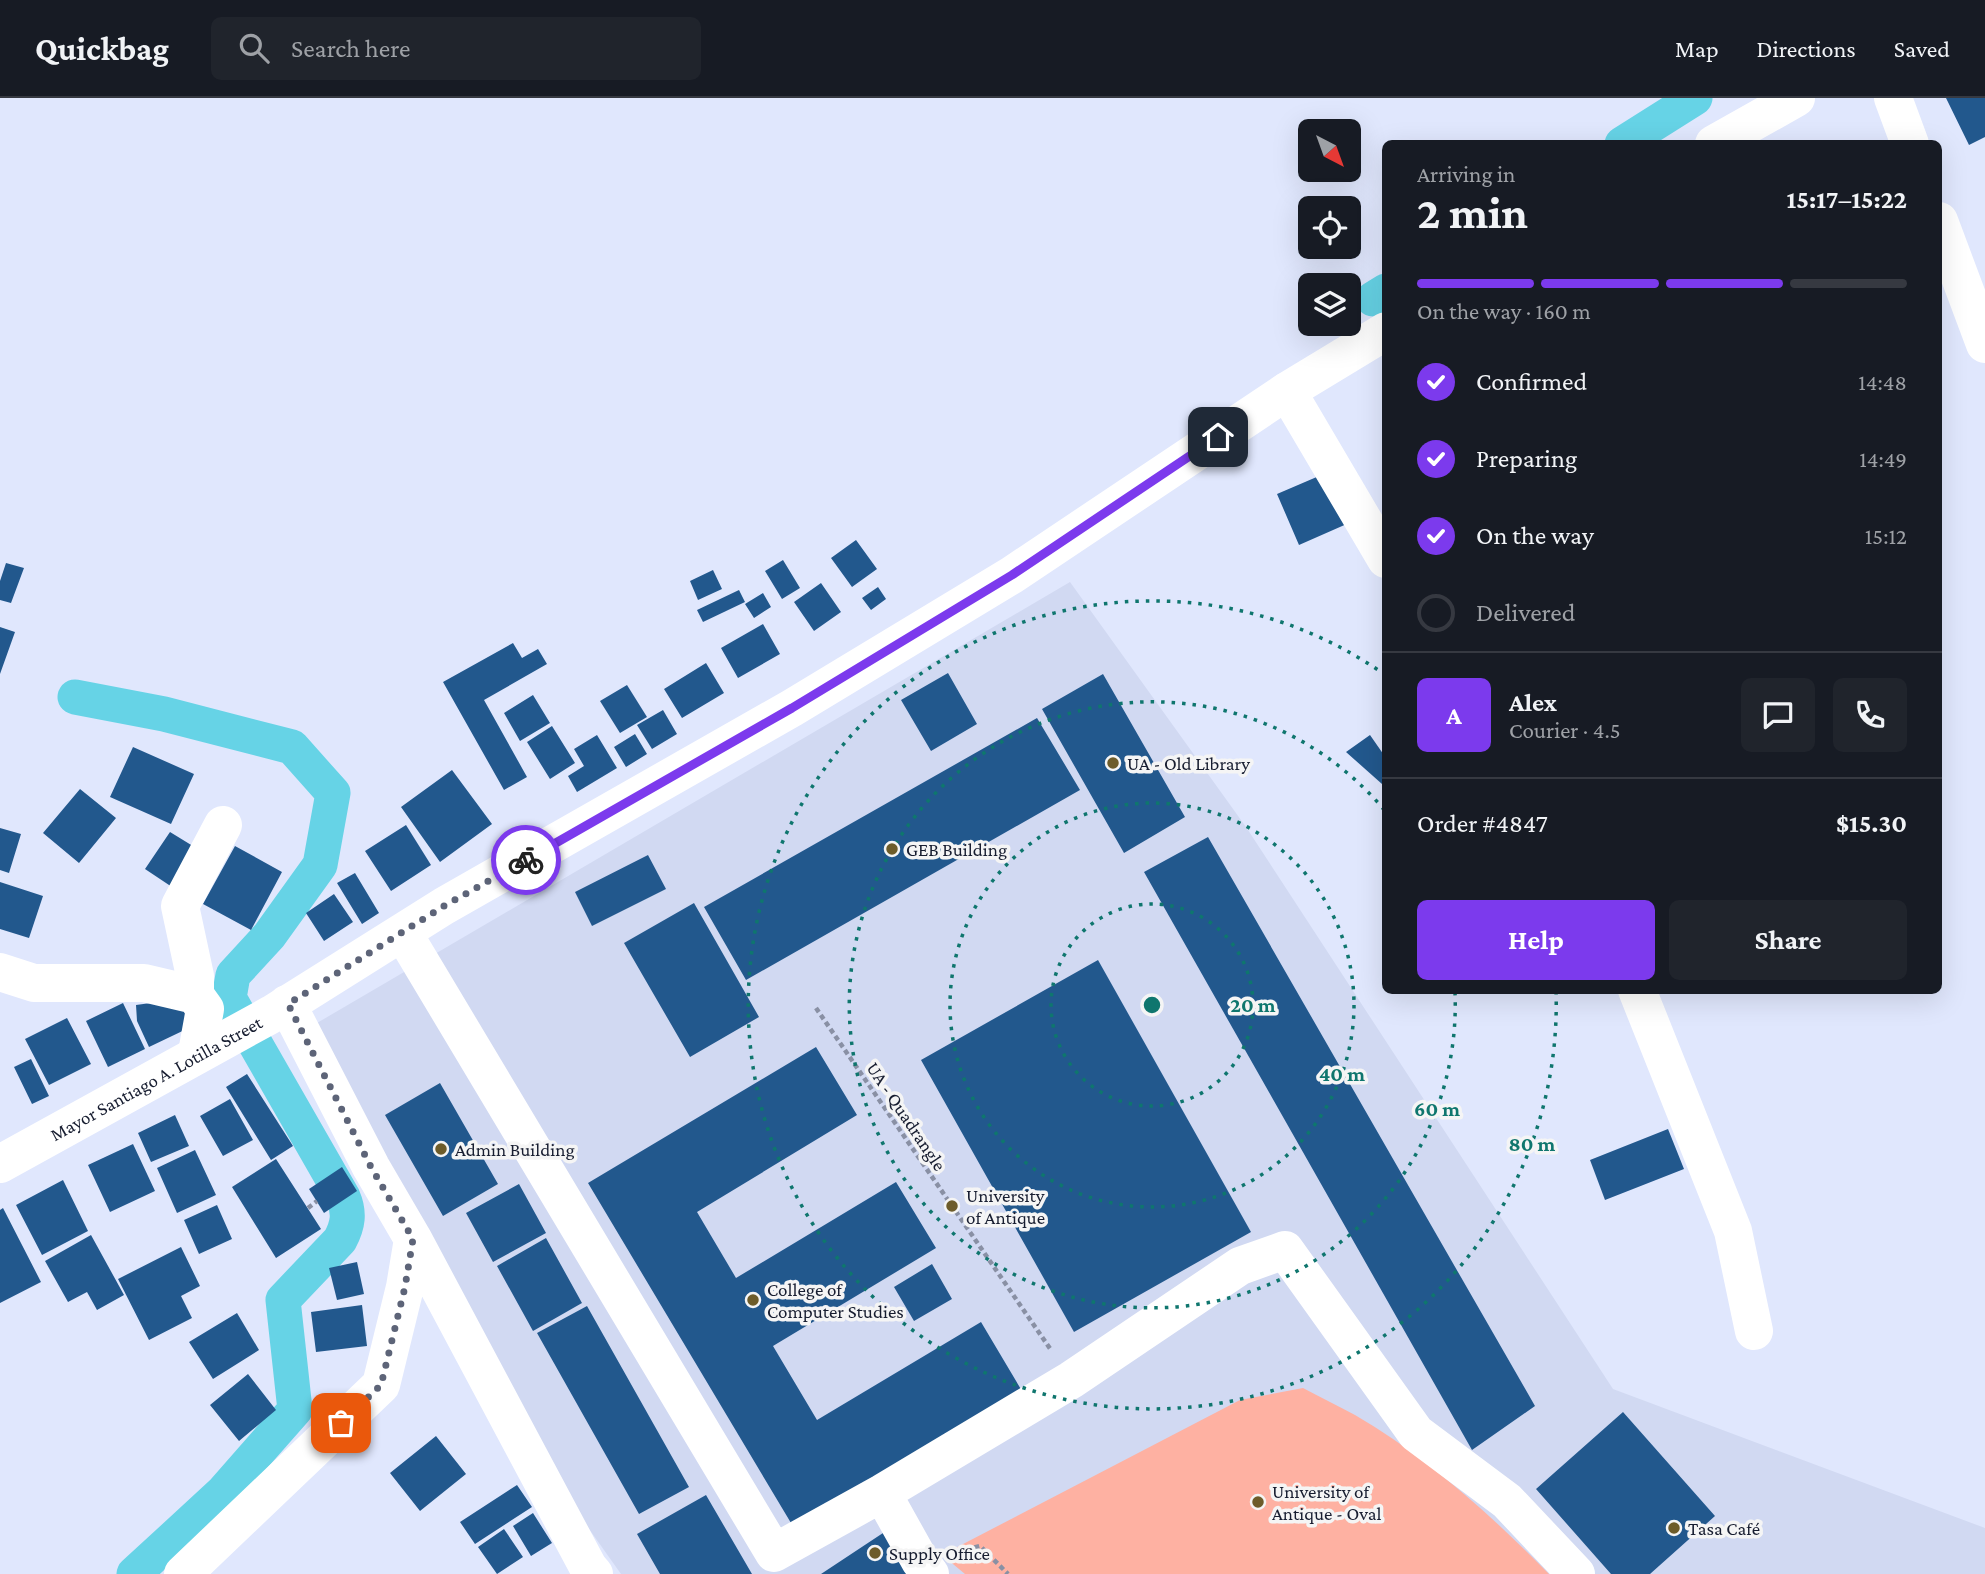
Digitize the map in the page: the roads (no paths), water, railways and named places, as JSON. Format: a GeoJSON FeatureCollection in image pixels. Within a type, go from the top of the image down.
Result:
{"type":"FeatureCollection","features":[{"type":"Feature","properties":{"kind":"street"},"geometry":{"type":"LineString","coordinates":[[1721,140],[1796,98]]}},
{"type":"Feature","properties":{"kind":"street"},"geometry":{"type":"LineString","coordinates":[[1893,98],[1909,140]]}},
{"type":"Feature","properties":{"kind":"street"},"geometry":{"type":"LineString","coordinates":[[1942,229],[1985,344]]}},
{"type":"Feature","properties":{"kind":"street","name":"Mayor Santiago A. Lotilla Street"},"geometry":{"type":"LineString","coordinates":[[0,1164],[280,1009],[444,906],[792,708],[1012,575],[1287,391],[1382,333]]}},
{"type":"Feature","properties":{"kind":"street"},"geometry":{"type":"LineString","coordinates":[[1287,391],[1382,552]]}},
{"type":"Feature","properties":{"kind":"street"},"geometry":{"type":"LineString","coordinates":[[212,1046],[205,1009],[195,995],[195,975],[180,906],[223,825]]}},
{"type":"Feature","properties":{"kind":"street"},"geometry":{"type":"LineString","coordinates":[[403,933],[774,1553],[882,1493],[1071,1380],[1240,1266],[1285,1250],[1416,1433],[1507,1501],[1576,1574]]}},
{"type":"Feature","properties":{"kind":"street"},"geometry":{"type":"LineString","coordinates":[[0,972],[34,983],[144,983],[195,995]]}},
{"type":"Feature","properties":{"kind":"street"},"geometry":{"type":"LineString","coordinates":[[1639,994],[1733,1231],[1754,1331]]}},
{"type":"Feature","properties":{"kind":"street"},"geometry":{"type":"LineString","coordinates":[[280,1009],[413,1239],[594,1574]]}},
{"type":"Feature","properties":{"kind":"street"},"geometry":{"type":"LineString","coordinates":[[183,1574],[381,1385],[405,1287],[413,1239]]}},
{"type":"Feature","properties":{"kind":"street"},"geometry":{"type":"LineString","coordinates":[[882,1493],[925,1568]]}},
{"type":"Feature","properties":{"kind":"waterway"},"geometry":{"type":"LineString","coordinates":[[1628,140],[1695,98]]}},
{"type":"Feature","properties":{"kind":"waterway"},"geometry":{"type":"LineString","coordinates":[[1373,299],[1382,293]]}},
{"type":"Feature","properties":{"kind":"waterway"},"geometry":{"type":"LineString","coordinates":[[75,697],[164,714],[292,747],[333,793],[320,865],[269,936],[233,975],[229,998],[343,1197],[347,1208],[346,1224],[340,1240],[283,1300],[295,1410],[222,1493],[134,1574]]}},
{"type":"Feature","properties":{"kind":"place","name":"UA - Old Library"},"geometry":{"type":"Point","coordinates":[1113,763]}},
{"type":"Feature","properties":{"kind":"place","name":"GEB Building"},"geometry":{"type":"Point","coordinates":[892,849]}},
{"type":"Feature","properties":{"kind":"place","name":"Admin Building"},"geometry":{"type":"Point","coordinates":[441,1149]}},
{"type":"Feature","properties":{"kind":"place","name":"University of Antique"},"geometry":{"type":"Point","coordinates":[952,1206]}},
{"type":"Feature","properties":{"kind":"place","name":"College of Computer Studies"},"geometry":{"type":"Point","coordinates":[753,1300]}},
{"type":"Feature","properties":{"kind":"place","name":"University of Antique - Oval"},"geometry":{"type":"Point","coordinates":[1258,1502]}},
{"type":"Feature","properties":{"kind":"place","name":"Tasa Café"},"geometry":{"type":"Point","coordinates":[1674,1528]}},
{"type":"Feature","properties":{"kind":"place","name":"Supply Office"},"geometry":{"type":"Point","coordinates":[875,1553]}}]}
